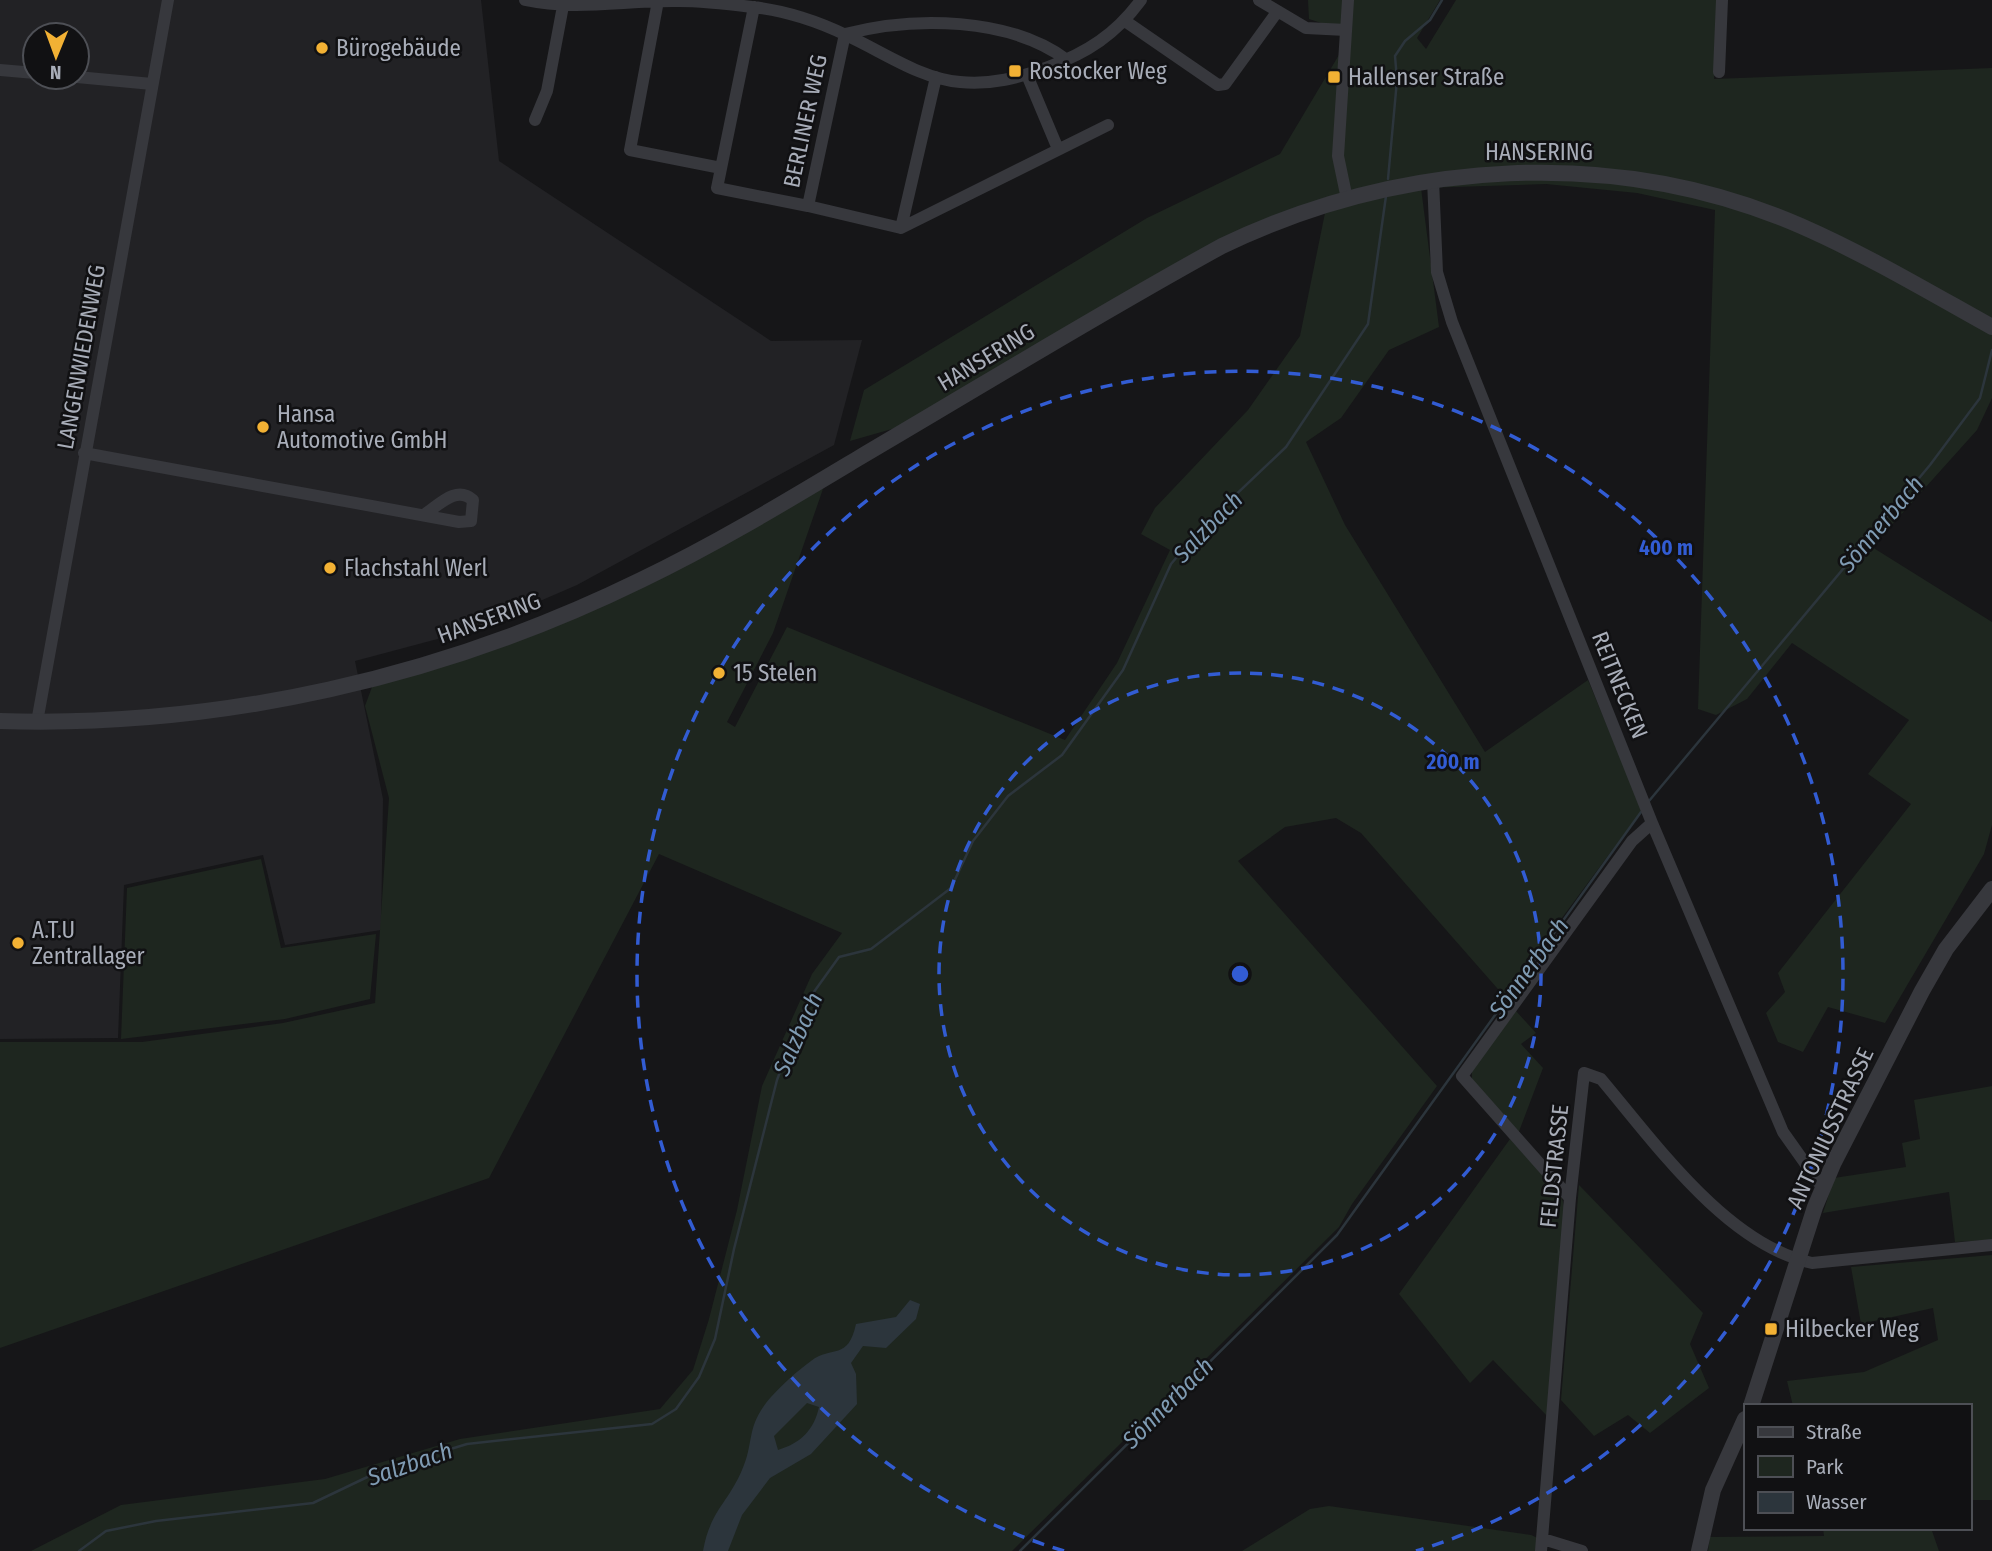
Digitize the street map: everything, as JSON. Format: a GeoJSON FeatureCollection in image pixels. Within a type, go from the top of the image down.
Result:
{"type":"FeatureCollection","features":[{"type":"Feature","properties":{"kind":"street","name":"LANGENWIEDENWEG"},"geometry":{"type":"LineString","coordinates":[[37,722],[168,0]]}},
{"type":"Feature","properties":{"kind":"street"},"geometry":{"type":"LineString","coordinates":[[525,0],[563,6],[658,1],[754,7],[845,34],[936,77],[958,82],[988,83],[1027,75],[1067,60],[1101,42],[1125,21],[1141,0]]}},
{"type":"Feature","properties":{"kind":"street"},"geometry":{"type":"LineString","coordinates":[[1259,0],[1306,28],[1346,30]]}},
{"type":"Feature","properties":{"kind":"street"},"geometry":{"type":"LineString","coordinates":[[1347,199],[1338,156],[1348,0]]}},
{"type":"Feature","properties":{"kind":"street"},"geometry":{"type":"LineString","coordinates":[[1719,72],[1722,0]]}},
{"type":"Feature","properties":{"kind":"street"},"geometry":{"type":"LineString","coordinates":[[658,1],[630,149],[721,168]]}},
{"type":"Feature","properties":{"kind":"street"},"geometry":{"type":"LineString","coordinates":[[535,120],[547,91],[563,6]]}},
{"type":"Feature","properties":{"kind":"street"},"geometry":{"type":"LineString","coordinates":[[754,7],[717,188],[808,206]]}},
{"type":"Feature","properties":{"kind":"street"},"geometry":{"type":"LineString","coordinates":[[1125,21],[1218,85],[1225,85],[1277,12]]}},
{"type":"Feature","properties":{"kind":"street"},"geometry":{"type":"LineString","coordinates":[[845,34],[901,26],[968,25],[1007,31],[1038,42],[1067,60]]}},
{"type":"Feature","properties":{"kind":"street","name":"BERLINER WEG"},"geometry":{"type":"LineString","coordinates":[[845,34],[808,206],[901,228]]}},
{"type":"Feature","properties":{"kind":"street"},"geometry":{"type":"LineString","coordinates":[[0,70],[21,72]]}},
{"type":"Feature","properties":{"kind":"street"},"geometry":{"type":"LineString","coordinates":[[1027,75],[1058,149]]}},
{"type":"Feature","properties":{"kind":"street"},"geometry":{"type":"LineString","coordinates":[[901,228],[936,77]]}},
{"type":"Feature","properties":{"kind":"street"},"geometry":{"type":"LineString","coordinates":[[91,78],[152,84]]}},
{"type":"Feature","properties":{"kind":"street"},"geometry":{"type":"LineString","coordinates":[[901,228],[1108,125]]}},
{"type":"Feature","properties":{"kind":"street","name":"HANSERING"},"geometry":{"type":"LineString","coordinates":[[0,721],[37,722],[183,714],[316,692],[434,662],[537,625],[641,581],[740,528],[1222,246],[1270,225],[1347,199],[1433,180],[1482,174],[1584,173],[1670,185],[1712,195],[1800,225],[1884,267],[1992,327]]}},
{"type":"Feature","properties":{"kind":"street","name":"REITNECKEN"},"geometry":{"type":"LineString","coordinates":[[1433,180],[1437,272],[1452,322],[1648,812],[1783,1132],[1822,1187]]}},
{"type":"Feature","properties":{"kind":"street"},"geometry":{"type":"LineString","coordinates":[[84,453],[424,515]]}},
{"type":"Feature","properties":{"kind":"street"},"geometry":{"type":"LineString","coordinates":[[1570,1198],[1462,1076],[1632,841],[1648,812]]}},
{"type":"Feature","properties":{"kind":"street","name":"ANTONIUSSTRASSE"},"geometry":{"type":"LineString","coordinates":[[1752,1404],[1822,1187],[1922,991],[1946,949],[1992,889]]}},
{"type":"Feature","properties":{"kind":"street","name":"FELDSTRASSE"},"geometry":{"type":"LineString","coordinates":[[1542,1545],[1570,1198],[1584,1073],[1601,1079],[1709,1202],[1740,1228],[1798,1260]]}},
{"type":"Feature","properties":{"kind":"street"},"geometry":{"type":"LineString","coordinates":[[1798,1260],[1812,1263],[1992,1245]]}},
{"type":"Feature","properties":{"kind":"street"},"geometry":{"type":"LineString","coordinates":[[1699,1551],[1713,1490],[1744,1421]]}},
{"type":"Feature","properties":{"kind":"street"},"geometry":{"type":"LineString","coordinates":[[1542,1545],[1582,1551]]}},
{"type":"Feature","properties":{"kind":"shaded area"},"geometry":{"type":"Polygon","coordinates":[[[0,0],[481,0],[499,161],[771,341],[862,340],[834,445],[577,585],[475,629],[355,661],[383,799],[381,930],[285,945],[263,855],[124,885],[118,1038],[0,1039],[0,0]]]}},
{"type":"Feature","properties":{"kind":"green space"},"geometry":{"type":"Polygon","coordinates":[[[1308,0],[1440,0],[1417,38],[1426,49],[1456,0],[1719,0],[1714,79],[1992,68],[1992,398],[1977,430],[1872,547],[1992,622],[1992,825],[1984,854],[1885,1023],[1828,1007],[1803,1052],[1778,1042],[1766,1013],[1785,992],[1778,973],[1911,804],[1868,774],[1909,720],[1792,643],[1747,699],[1716,715],[1698,709],[1715,210],[1637,193],[1546,184],[1421,188],[1439,327],[1389,350],[1341,418],[1306,442],[1345,525],[1485,752],[1588,680],[1642,810],[1504,996],[1361,833],[1336,818],[1285,827],[1238,861],[1437,1086],[1352,1204],[1339,1227],[1012,1551],[31,1551],[121,1505],[325,1479],[460,1439],[660,1409],[693,1370],[737,1210],[762,1086],[812,974],[842,933],[659,854],[489,1178],[0,1348],[0,1042],[142,1042],[283,1023],[375,1003],[389,798],[365,706],[372,687],[521,638],[824,486],[773,633],[727,722],[735,727],[787,627],[1065,740],[1117,663],[1170,550],[1141,534],[1155,508],[1248,410],[1300,336],[1325,213],[1257,235],[1152,291],[948,413],[850,441],[864,390],[1147,218],[1280,154],[1352,33],[1309,19],[1308,0]]]}},
{"type":"Feature","properties":{"kind":"green space"},"geometry":{"type":"Polygon","coordinates":[[[261,859],[281,948],[376,934],[370,999],[285,1019],[121,1039],[127,888],[261,859]]]}},
{"type":"Feature","properties":{"kind":"green space"},"geometry":{"type":"Polygon","coordinates":[[[1516,1011],[1536,1033],[1521,1044],[1543,1068],[1518,1134],[1472,1084],[1472,1069],[1516,1011]]]}},
{"type":"Feature","properties":{"kind":"green space"},"geometry":{"type":"Polygon","coordinates":[[[1992,1086],[1992,1240],[1955,1242],[1949,1192],[1823,1213],[1834,1178],[1906,1167],[1902,1143],[1920,1139],[1914,1100],[1992,1086]]]}},
{"type":"Feature","properties":{"kind":"green space"},"geometry":{"type":"Polygon","coordinates":[[[1510,1139],[1561,1194],[1565,1210],[1549,1418],[1493,1360],[1470,1383],[1399,1294],[1510,1139]]]}},
{"type":"Feature","properties":{"kind":"green space"},"geometry":{"type":"Polygon","coordinates":[[[1579,1185],[1703,1313],[1690,1344],[1709,1388],[1650,1433],[1628,1415],[1594,1436],[1561,1400],[1579,1185]]]}},
{"type":"Feature","properties":{"kind":"green space"},"geometry":{"type":"Polygon","coordinates":[[[1992,1255],[1992,1500],[1971,1500],[1971,1404],[1793,1404],[1787,1381],[1864,1372],[1938,1340],[1933,1308],[1861,1324],[1851,1267],[1992,1255]]]}},
{"type":"Feature","properties":{"kind":"green space"},"geometry":{"type":"Polygon","coordinates":[[[1329,1506],[1531,1535],[1542,1540],[1540,1551],[1242,1551],[1310,1509],[1329,1506]]]}},
{"type":"Feature","properties":{"kind":"green space"},"geometry":{"type":"Polygon","coordinates":[[[1823,1530],[1932,1530],[1939,1551],[1708,1551],[1710,1537],[1824,1536],[1823,1530]]]}},
{"type":"Feature","properties":{"kind":"water"},"geometry":{"type":"Polygon","coordinates":[[[910,1300],[920,1304],[916,1319],[886,1348],[863,1346],[851,1363],[856,1374],[857,1404],[811,1454],[770,1478],[742,1515],[728,1551],[703,1551],[710,1526],[742,1470],[757,1417],[771,1397],[811,1361],[844,1348],[853,1336],[856,1324],[896,1317],[910,1300]],[[807,1403],[774,1436],[778,1450],[793,1444],[810,1429],[819,1407],[807,1403]]]}},
{"type":"Feature","properties":{"kind":"waterway","name":"Salzbach"},"geometry":{"type":"LineString","coordinates":[[1388,179],[1397,80],[1395,56],[1405,41],[1430,20],[1442,0]]}},
{"type":"Feature","properties":{"kind":"waterway","name":"Salzbach"},"geometry":{"type":"LineString","coordinates":[[79,1551],[106,1531],[156,1521],[313,1503],[382,1470],[467,1444],[652,1424],[676,1409],[699,1377],[715,1339],[734,1249],[777,1080],[806,1003],[839,957],[871,949],[951,888],[973,841],[1008,796],[1062,755],[1123,670],[1171,564],[1204,525],[1286,447],[1368,324],[1386,196]]}},
{"type":"Feature","properties":{"kind":"waterway","name":"Sönnerbach"},"geometry":{"type":"LineString","coordinates":[[1649,801],[1930,465],[1980,398],[1992,350]]}},
{"type":"Feature","properties":{"kind":"waterway","name":"Sönnerbach"},"geometry":{"type":"LineString","coordinates":[[1020,1551],[1337,1235],[1641,812]]}},
{"type":"Feature","properties":{"kind":"place","name":"Bürogebäude"},"geometry":{"type":"Point","coordinates":[322,48]}},
{"type":"Feature","properties":{"kind":"place","name":"Rostocker Weg"},"geometry":{"type":"Point","coordinates":[1015,71]}},
{"type":"Feature","properties":{"kind":"place","name":"Hallenser Straße"},"geometry":{"type":"Point","coordinates":[1334,77]}},
{"type":"Feature","properties":{"kind":"place","name":"Hansa Automotive GmbH"},"geometry":{"type":"Point","coordinates":[263,427]}},
{"type":"Feature","properties":{"kind":"place","name":"Flachstahl Werl"},"geometry":{"type":"Point","coordinates":[330,568]}},
{"type":"Feature","properties":{"kind":"place","name":"15 Stelen"},"geometry":{"type":"Point","coordinates":[719,673]}},
{"type":"Feature","properties":{"kind":"place","name":"A.T.U Zentrallager"},"geometry":{"type":"Point","coordinates":[18,943]}},
{"type":"Feature","properties":{"kind":"place","name":"Hilbecker Weg"},"geometry":{"type":"Point","coordinates":[1771,1329]}}]}
